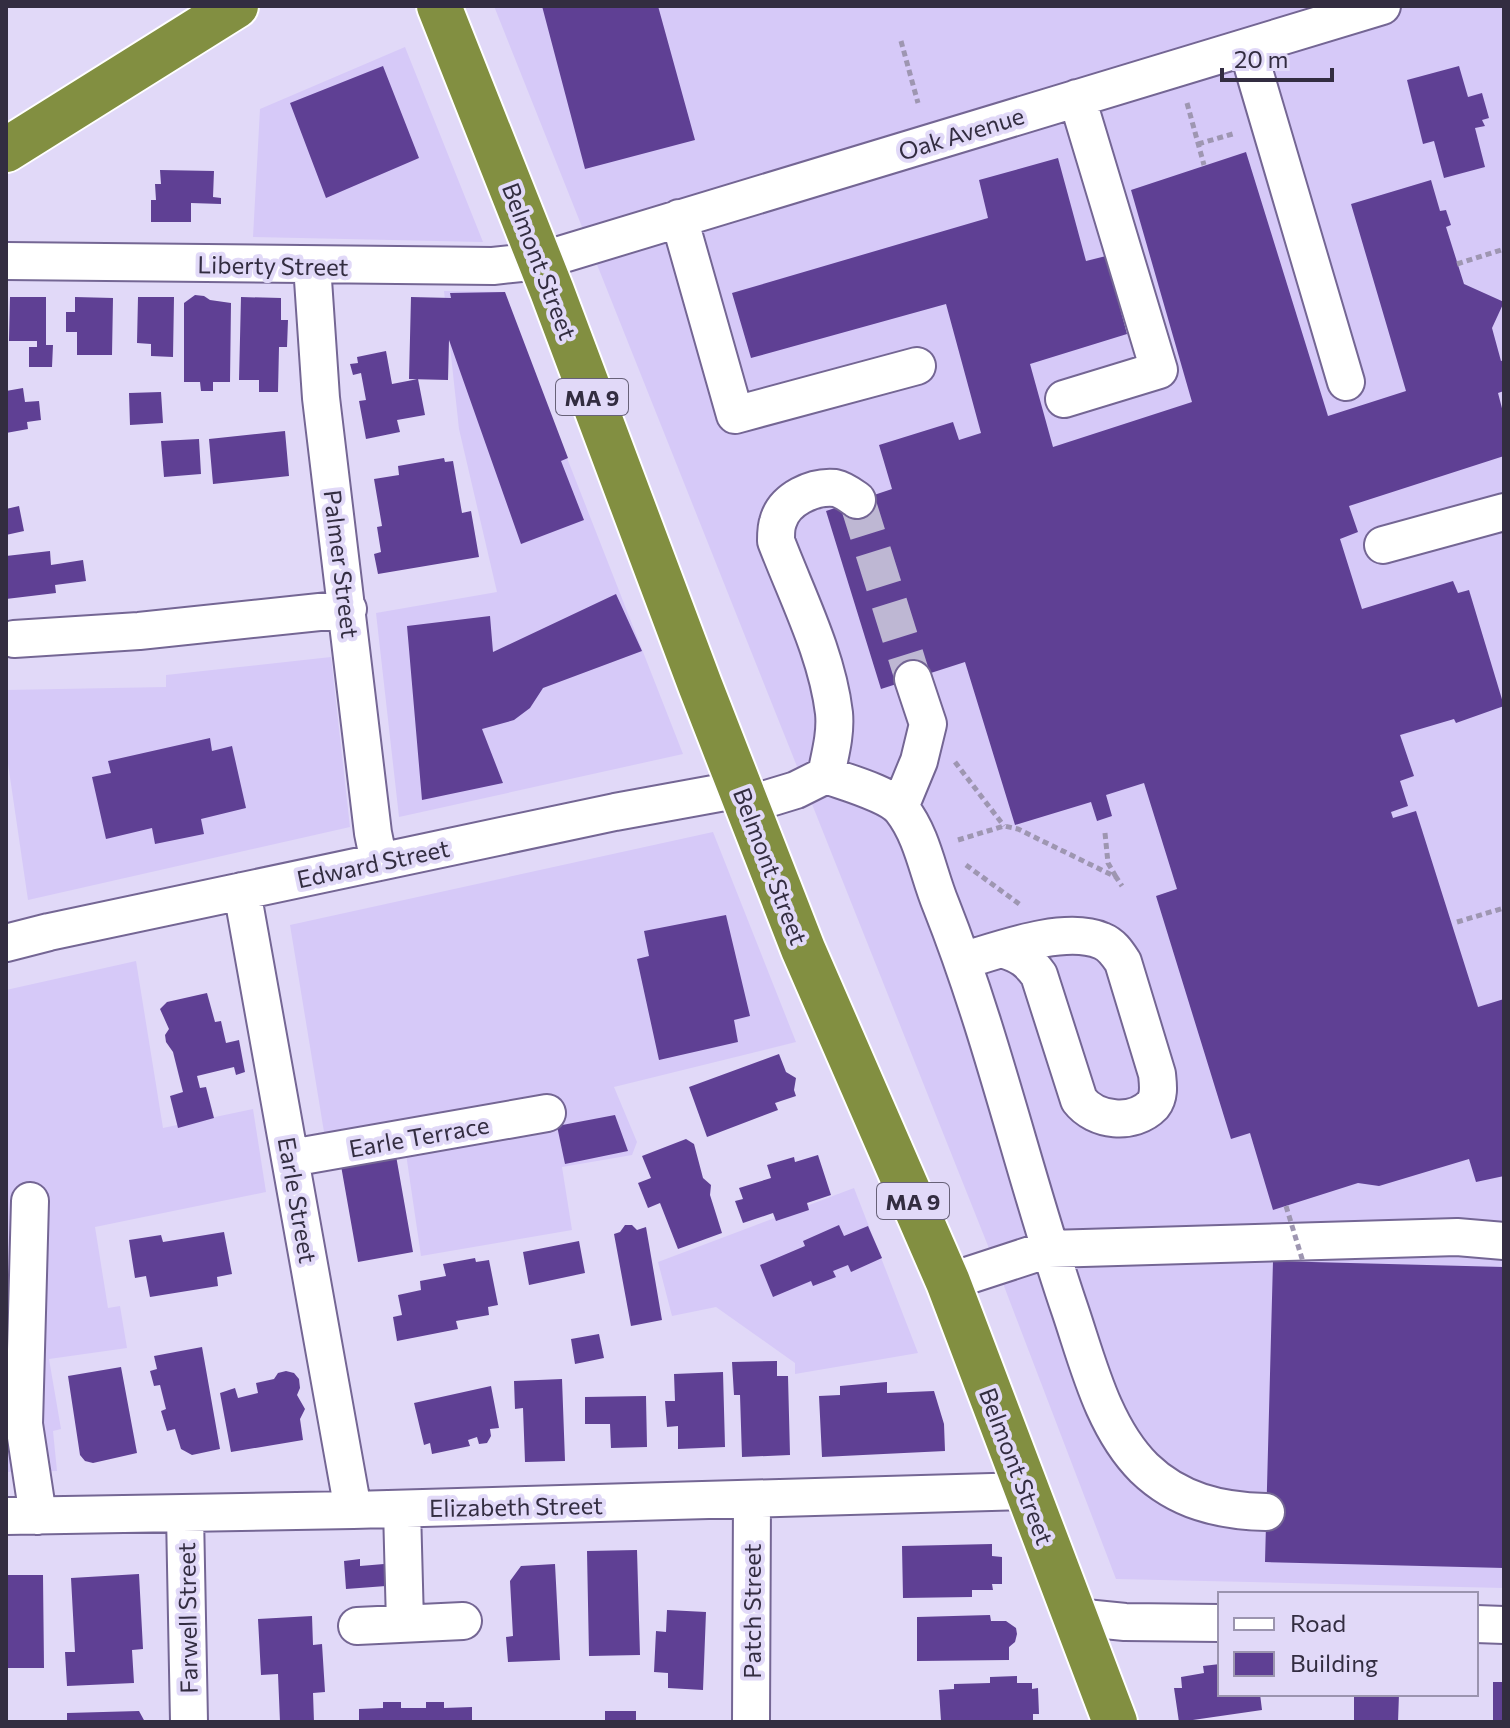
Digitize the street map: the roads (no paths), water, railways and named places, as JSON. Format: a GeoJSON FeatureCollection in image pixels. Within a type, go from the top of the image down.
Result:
{"type":"FeatureCollection","features":[{"type":"Feature","properties":{"kind":"highway"},"geometry":{"type":"LineString","coordinates":[[6,150],[236,6]]}},
{"type":"Feature","properties":{"kind":"highway","name":"Belmont Street"},"geometry":{"type":"LineString","coordinates":[[439,6],[803,949],[948,1282],[1115,1722]]}},
{"type":"Feature","properties":{"kind":"street","name":"Oak Avenue"},"geometry":{"type":"LineString","coordinates":[[540,261],[1382,6]]}},
{"type":"Feature","properties":{"kind":"street"},"geometry":{"type":"LineString","coordinates":[[1247,47],[1346,382]]}},
{"type":"Feature","properties":{"kind":"street"},"geometry":{"type":"LineString","coordinates":[[1064,399],[1159,370],[1077,98]]}},
{"type":"Feature","properties":{"kind":"street"},"geometry":{"type":"LineString","coordinates":[[679,218],[735,415],[917,366]]}},
{"type":"Feature","properties":{"kind":"street","name":"Liberty Street"},"geometry":{"type":"LineString","coordinates":[[6,261],[493,266],[540,261]]}},
{"type":"Feature","properties":{"kind":"street","name":"Palmer Street"},"geometry":{"type":"LineString","coordinates":[[312,265],[321,398],[379,862]]}},
{"type":"Feature","properties":{"kind":"street"},"geometry":{"type":"LineString","coordinates":[[857,500],[833,488],[807,493],[788,505],[777,522],[776,541],[820,654],[834,715],[833,743],[826,775],[858,786],[900,807],[917,834],[962,961],[1049,1249],[1093,1377],[1114,1427],[1143,1467],[1171,1490],[1201,1503],[1239,1511],[1266,1512]]}},
{"type":"Feature","properties":{"kind":"street"},"geometry":{"type":"LineString","coordinates":[[1383,545],[1504,512]]}},
{"type":"Feature","properties":{"kind":"street"},"geometry":{"type":"LineString","coordinates":[[14,639],[139,631],[348,609]]}},
{"type":"Feature","properties":{"kind":"street"},"geometry":{"type":"LineString","coordinates":[[900,807],[919,761],[928,724],[913,679]]}},
{"type":"Feature","properties":{"kind":"street","name":"Edward Street"},"geometry":{"type":"LineString","coordinates":[[6,943],[379,862],[796,790],[826,775]]}},
{"type":"Feature","properties":{"kind":"street","name":"Earle Street"},"geometry":{"type":"LineString","coordinates":[[242,891],[353,1510]]}},
{"type":"Feature","properties":{"kind":"street"},"geometry":{"type":"LineString","coordinates":[[962,961],[1005,950],[1060,936],[1103,941],[1115,949],[1123,962],[1157,1074],[1158,1093],[1153,1104],[1140,1113],[1119,1118],[1102,1118],[1086,1109],[1079,1100],[1039,975],[1030,962],[1005,950]]}},
{"type":"Feature","properties":{"kind":"street","name":"Earle Terrace"},"geometry":{"type":"LineString","coordinates":[[291,1158],[547,1113]]}},
{"type":"Feature","properties":{"kind":"street"},"geometry":{"type":"LineString","coordinates":[[22,1516],[30,1201]]}},
{"type":"Feature","properties":{"kind":"street"},"geometry":{"type":"LineString","coordinates":[[948,1282],[1049,1249],[1457,1237],[1504,1241]]}},
{"type":"Feature","properties":{"kind":"street","name":"Elizabeth Street"},"geometry":{"type":"LineString","coordinates":[[22,1516],[402,1509],[1025,1491]]}},
{"type":"Feature","properties":{"kind":"street","name":"Patch Street"},"geometry":{"type":"LineString","coordinates":[[751,1722],[752,1500]]}},
{"type":"Feature","properties":{"kind":"street"},"geometry":{"type":"LineString","coordinates":[[402,1509],[405,1623]]}},
{"type":"Feature","properties":{"kind":"street","name":"Farwell Street"},"geometry":{"type":"LineString","coordinates":[[185,1514],[189,1722]]}},
{"type":"Feature","properties":{"kind":"street"},"geometry":{"type":"LineString","coordinates":[[1075,1617],[1125,1622],[1218,1623]]}},
{"type":"Feature","properties":{"kind":"street"},"geometry":{"type":"LineString","coordinates":[[357,1626],[463,1621]]}},
{"type":"Feature","properties":{"kind":"street"},"geometry":{"type":"LineString","coordinates":[[1478,1624],[1504,1625]]}},
{"type":"Feature","properties":{"kind":"tunnel"},"geometry":{"type":"LineString","coordinates":[[857,500],[913,679]]}}]}
